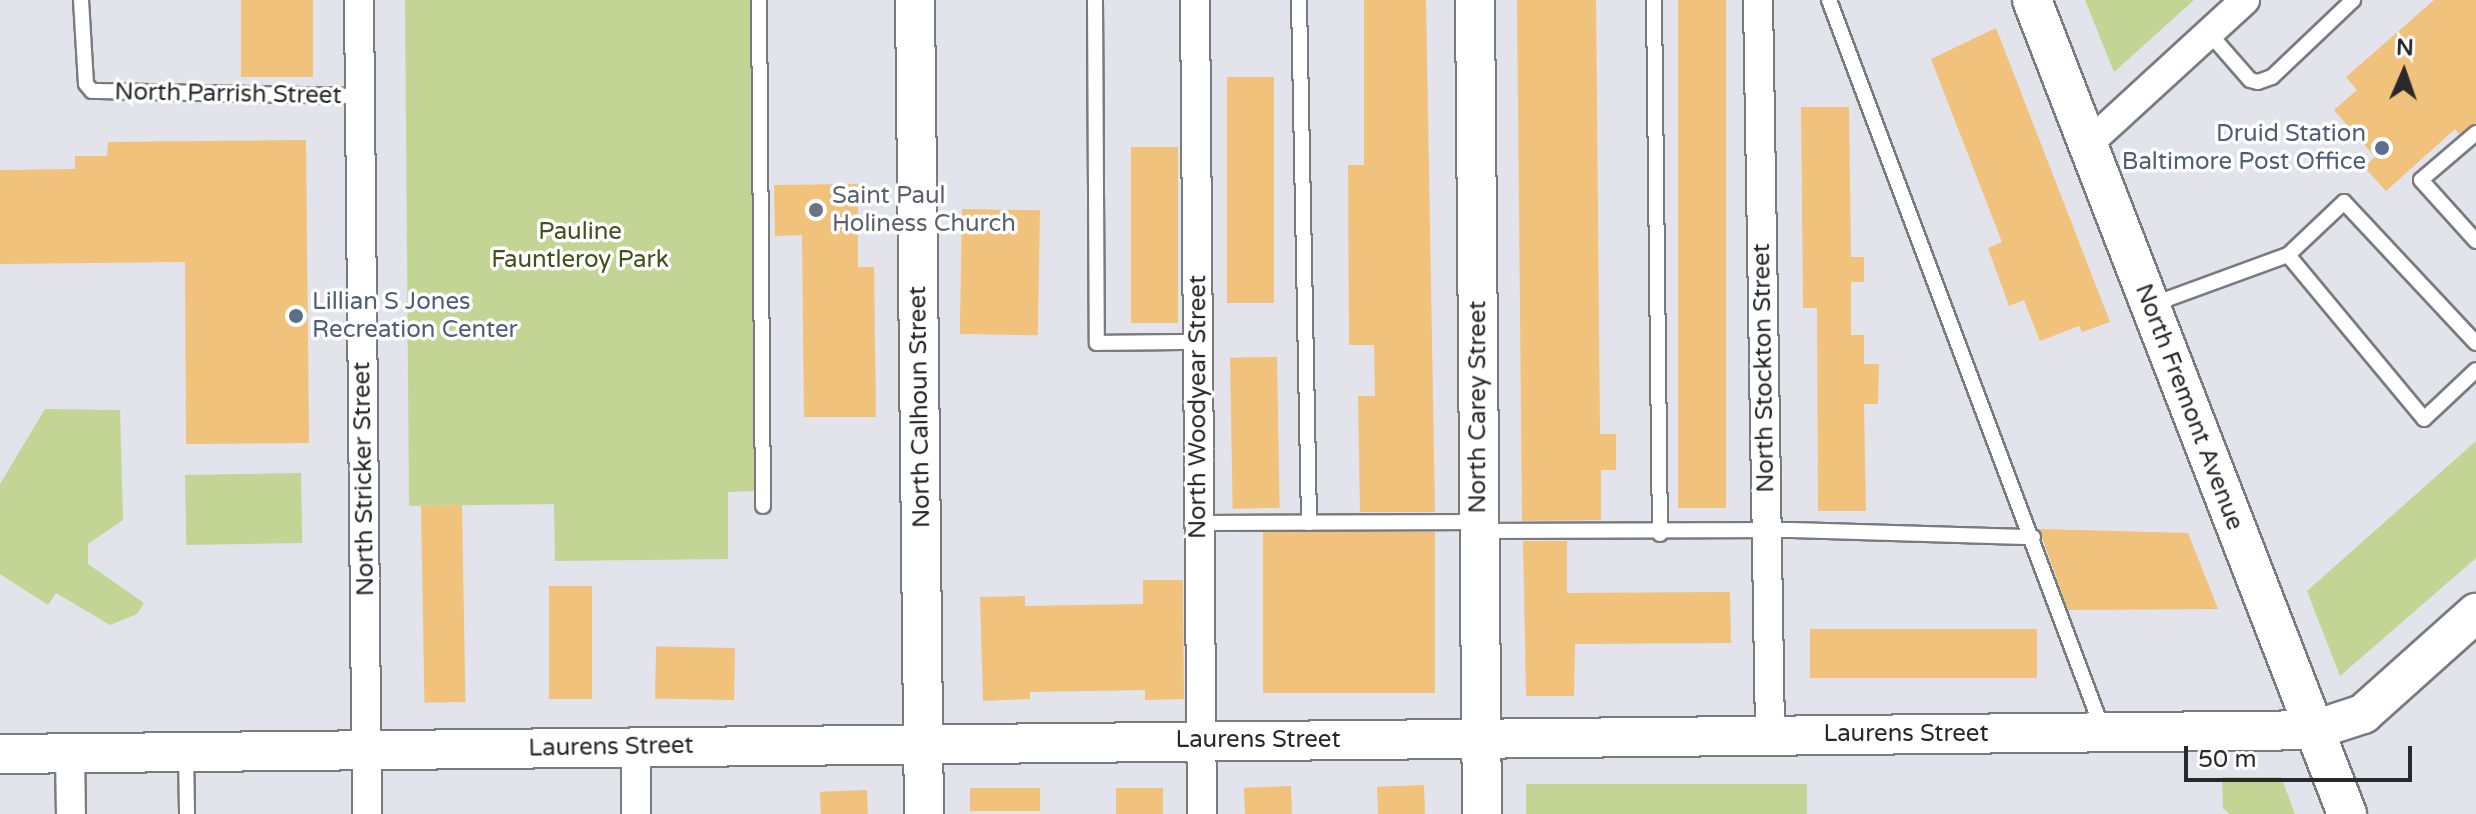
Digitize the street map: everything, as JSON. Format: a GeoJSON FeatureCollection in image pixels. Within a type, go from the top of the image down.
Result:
{"type":"FeatureCollection","features":[{"type":"Feature","properties":{"kind":"street","name":"North Stricker Street"},"geometry":{"type":"LineString","coordinates":[[359,0],[367,814]]}},
{"type":"Feature","properties":{"kind":"street","name":"North Calhoun Street"},"geometry":{"type":"LineString","coordinates":[[915,0],[924,814]]}},
{"type":"Feature","properties":{"kind":"street","name":"North Woodyear Street"},"geometry":{"type":"LineString","coordinates":[[1195,0],[1202,814]]}},
{"type":"Feature","properties":{"kind":"street","name":"North Carey Street"},"geometry":{"type":"LineString","coordinates":[[1475,0],[1482,814]]}},
{"type":"Feature","properties":{"kind":"street","name":"North Stockton Street"},"geometry":{"type":"LineString","coordinates":[[1758,0],[1770,735]]}},
{"type":"Feature","properties":{"kind":"street","name":"North Fremont Avenue"},"geometry":{"type":"LineString","coordinates":[[2032,0],[2347,814]]}},
{"type":"Feature","properties":{"kind":"street"},"geometry":{"type":"LineString","coordinates":[[2088,144],[2245,0]]}},
{"type":"Feature","properties":{"kind":"street","name":"Laurens Street"},"geometry":{"type":"LineString","coordinates":[[0,754],[2314,730],[2363,714],[2476,613]]}},
{"type":"Feature","properties":{"kind":"street"},"geometry":{"type":"LineString","coordinates":[[636,747],[636,814]]}},
{"type":"Feature","properties":{"kind":"street"},"geometry":{"type":"LineString","coordinates":[[70,753],[71,814]]}},
{"type":"Feature","properties":{"kind":"lane","name":"North Parrish Street"},"geometry":{"type":"LineString","coordinates":[[81,0],[86,84],[92,91],[360,96]]}},
{"type":"Feature","properties":{"kind":"lane"},"geometry":{"type":"LineString","coordinates":[[759,0],[763,506]]}},
{"type":"Feature","properties":{"kind":"lane"},"geometry":{"type":"LineString","coordinates":[[1095,0],[1097,343],[1198,342]]}},
{"type":"Feature","properties":{"kind":"lane"},"geometry":{"type":"LineString","coordinates":[[1299,0],[1309,523]]}},
{"type":"Feature","properties":{"kind":"lane"},"geometry":{"type":"LineString","coordinates":[[1654,0],[1660,534]]}},
{"type":"Feature","properties":{"kind":"lane"},"geometry":{"type":"LineString","coordinates":[[1829,0],[2033,537],[2103,733]]}},
{"type":"Feature","properties":{"kind":"lane"},"geometry":{"type":"LineString","coordinates":[[2209,33],[2250,80],[2258,82],[2272,77],[2353,0]]}},
{"type":"Feature","properties":{"kind":"lane"},"geometry":{"type":"LineString","coordinates":[[2476,133],[2421,180],[2476,241]]}},
{"type":"Feature","properties":{"kind":"lane"},"geometry":{"type":"LineString","coordinates":[[2150,306],[2288,255],[2344,202],[2476,343]]}},
{"type":"Feature","properties":{"kind":"lane"},"geometry":{"type":"LineString","coordinates":[[2288,255],[2424,419],[2476,370]]}},
{"type":"Feature","properties":{"kind":"lane"},"geometry":{"type":"LineString","coordinates":[[1199,523],[1479,526],[1660,534],[1767,530],[2033,537]]}},
{"type":"Feature","properties":{"kind":"lane"},"geometry":{"type":"LineString","coordinates":[[186,751],[187,814]]}},
{"type":"Feature","properties":{"kind":"green space","name":"Pauline Fauntleroy Park"},"geometry":{"type":"Polygon","coordinates":[[[405,0],[752,0],[756,491],[728,492],[728,559],[555,561],[554,504],[409,506],[405,0]]]}},
{"type":"Feature","properties":{"kind":"green space"},"geometry":{"type":"Polygon","coordinates":[[[2085,0],[2194,0],[2114,72],[2085,0]]]}},
{"type":"Feature","properties":{"kind":"green space"},"geometry":{"type":"Polygon","coordinates":[[[45,409],[120,410],[123,520],[88,544],[88,564],[144,603],[137,614],[110,625],[56,593],[48,605],[0,574],[0,484],[45,409]]]}},
{"type":"Feature","properties":{"kind":"green space"},"geometry":{"type":"Polygon","coordinates":[[[2476,441],[2476,558],[2340,676],[2307,591],[2476,441]]]}},
{"type":"Feature","properties":{"kind":"green space"},"geometry":{"type":"Polygon","coordinates":[[[301,473],[302,543],[186,545],[185,475],[301,473]]]}},
{"type":"Feature","properties":{"kind":"green space"},"geometry":{"type":"Polygon","coordinates":[[[2222,777],[2281,777],[2295,814],[2229,814],[2223,808],[2222,777]]]}},
{"type":"Feature","properties":{"kind":"green space"},"geometry":{"type":"Polygon","coordinates":[[[1526,784],[1807,784],[1807,814],[1526,814],[1526,784]]]}},
{"type":"Feature","properties":{"kind":"building"},"geometry":{"type":"Polygon","coordinates":[[[241,0],[313,0],[313,77],[241,77],[241,0]]]}},
{"type":"Feature","properties":{"kind":"building"},"geometry":{"type":"Polygon","coordinates":[[[1364,0],[1426,0],[1435,512],[1360,512],[1358,396],[1375,396],[1374,345],[1349,345],[1348,165],[1364,165],[1364,0]]]}},
{"type":"Feature","properties":{"kind":"building"},"geometry":{"type":"Polygon","coordinates":[[[1517,0],[1596,0],[1600,434],[1616,434],[1616,470],[1601,470],[1601,520],[1522,521],[1517,0]]]}},
{"type":"Feature","properties":{"kind":"building"},"geometry":{"type":"Polygon","coordinates":[[[1678,0],[1726,0],[1726,508],[1678,508],[1678,0]]]}},
{"type":"Feature","properties":{"kind":"building","name":"Druid Station Baltimore Post Office"},"geometry":{"type":"Polygon","coordinates":[[[2434,0],[2476,0],[2476,123],[2459,134],[2455,129],[2386,191],[2364,167],[2375,157],[2334,110],[2357,90],[2346,77],[2434,0]]]}},
{"type":"Feature","properties":{"kind":"building"},"geometry":{"type":"Polygon","coordinates":[[[1996,28],[2110,322],[2082,332],[2079,326],[2040,341],[2024,300],[2009,306],[1988,248],[2002,242],[1931,59],[1996,28]]]}},
{"type":"Feature","properties":{"kind":"building"},"geometry":{"type":"Polygon","coordinates":[[[1227,77],[1274,77],[1274,303],[1227,303],[1227,77]]]}},
{"type":"Feature","properties":{"kind":"building"},"geometry":{"type":"Polygon","coordinates":[[[1801,107],[1849,107],[1851,257],[1864,257],[1864,282],[1851,282],[1851,335],[1864,335],[1864,364],[1879,364],[1878,404],[1864,404],[1866,511],[1818,511],[1817,308],[1803,308],[1801,107]]]}},
{"type":"Feature","properties":{"kind":"building"},"geometry":{"type":"Polygon","coordinates":[[[306,140],[309,443],[186,444],[185,262],[0,264],[0,170],[75,169],[75,156],[107,156],[108,142],[306,140]]]}},
{"type":"Feature","properties":{"kind":"building"},"geometry":{"type":"Polygon","coordinates":[[[1131,147],[1178,147],[1178,323],[1131,323],[1131,147]]]}},
{"type":"Feature","properties":{"kind":"building"},"geometry":{"type":"Polygon","coordinates":[[[858,184],[858,267],[874,267],[876,417],[804,417],[802,235],[775,236],[774,185],[858,184]]]}},
{"type":"Feature","properties":{"kind":"building"},"geometry":{"type":"Polygon","coordinates":[[[962,209],[1040,210],[1038,335],[960,334],[962,209]]]}},
{"type":"Feature","properties":{"kind":"building"},"geometry":{"type":"Polygon","coordinates":[[[1277,357],[1280,508],[1233,509],[1230,358],[1277,357]]]}},
{"type":"Feature","properties":{"kind":"building"},"geometry":{"type":"Polygon","coordinates":[[[462,505],[465,702],[424,703],[421,506],[462,505]]]}},
{"type":"Feature","properties":{"kind":"building"},"geometry":{"type":"Polygon","coordinates":[[[2039,529],[2188,533],[2218,609],[2068,610],[2039,529]]]}},
{"type":"Feature","properties":{"kind":"building"},"geometry":{"type":"Polygon","coordinates":[[[1263,532],[1435,532],[1435,693],[1263,693],[1263,532]]]}},
{"type":"Feature","properties":{"kind":"building"},"geometry":{"type":"Polygon","coordinates":[[[1523,541],[1567,541],[1567,593],[1730,592],[1731,643],[1575,644],[1574,696],[1526,696],[1523,541]]]}},
{"type":"Feature","properties":{"kind":"building"},"geometry":{"type":"Polygon","coordinates":[[[1143,580],[1183,580],[1184,699],[1145,700],[1145,690],[1030,692],[1030,699],[983,701],[980,597],[1025,596],[1025,606],[1143,604],[1143,580]]]}},
{"type":"Feature","properties":{"kind":"building"},"geometry":{"type":"Polygon","coordinates":[[[549,586],[592,586],[592,699],[549,699],[549,586]]]}},
{"type":"Feature","properties":{"kind":"building"},"geometry":{"type":"Polygon","coordinates":[[[1810,629],[2037,629],[2037,678],[1810,678],[1810,629]]]}},
{"type":"Feature","properties":{"kind":"building"},"geometry":{"type":"Polygon","coordinates":[[[656,647],[735,648],[734,700],[655,699],[656,647]]]}},
{"type":"Feature","properties":{"kind":"building"},"geometry":{"type":"Polygon","coordinates":[[[1424,785],[1425,814],[1378,814],[1377,787],[1424,785]]]}},
{"type":"Feature","properties":{"kind":"building"},"geometry":{"type":"Polygon","coordinates":[[[1291,786],[1292,814],[1245,814],[1244,788],[1291,786]]]}},
{"type":"Feature","properties":{"kind":"building"},"geometry":{"type":"Polygon","coordinates":[[[970,788],[1040,788],[1040,811],[970,811],[970,788]]]}},
{"type":"Feature","properties":{"kind":"building"},"geometry":{"type":"Polygon","coordinates":[[[1116,788],[1163,788],[1163,814],[1116,814],[1116,788]]]}},
{"type":"Feature","properties":{"kind":"building"},"geometry":{"type":"Polygon","coordinates":[[[867,790],[868,814],[821,814],[820,792],[867,790]]]}},
{"type":"Feature","properties":{"kind":"place","name":"Druid Station Baltimore Post Office"},"geometry":{"type":"Point","coordinates":[2382,148]}},
{"type":"Feature","properties":{"kind":"place","name":"Saint Paul Holiness Church"},"geometry":{"type":"Point","coordinates":[816,210]}},
{"type":"Feature","properties":{"kind":"place","name":"Lillian S Jones Recreation Center"},"geometry":{"type":"Point","coordinates":[296,316]}}]}
